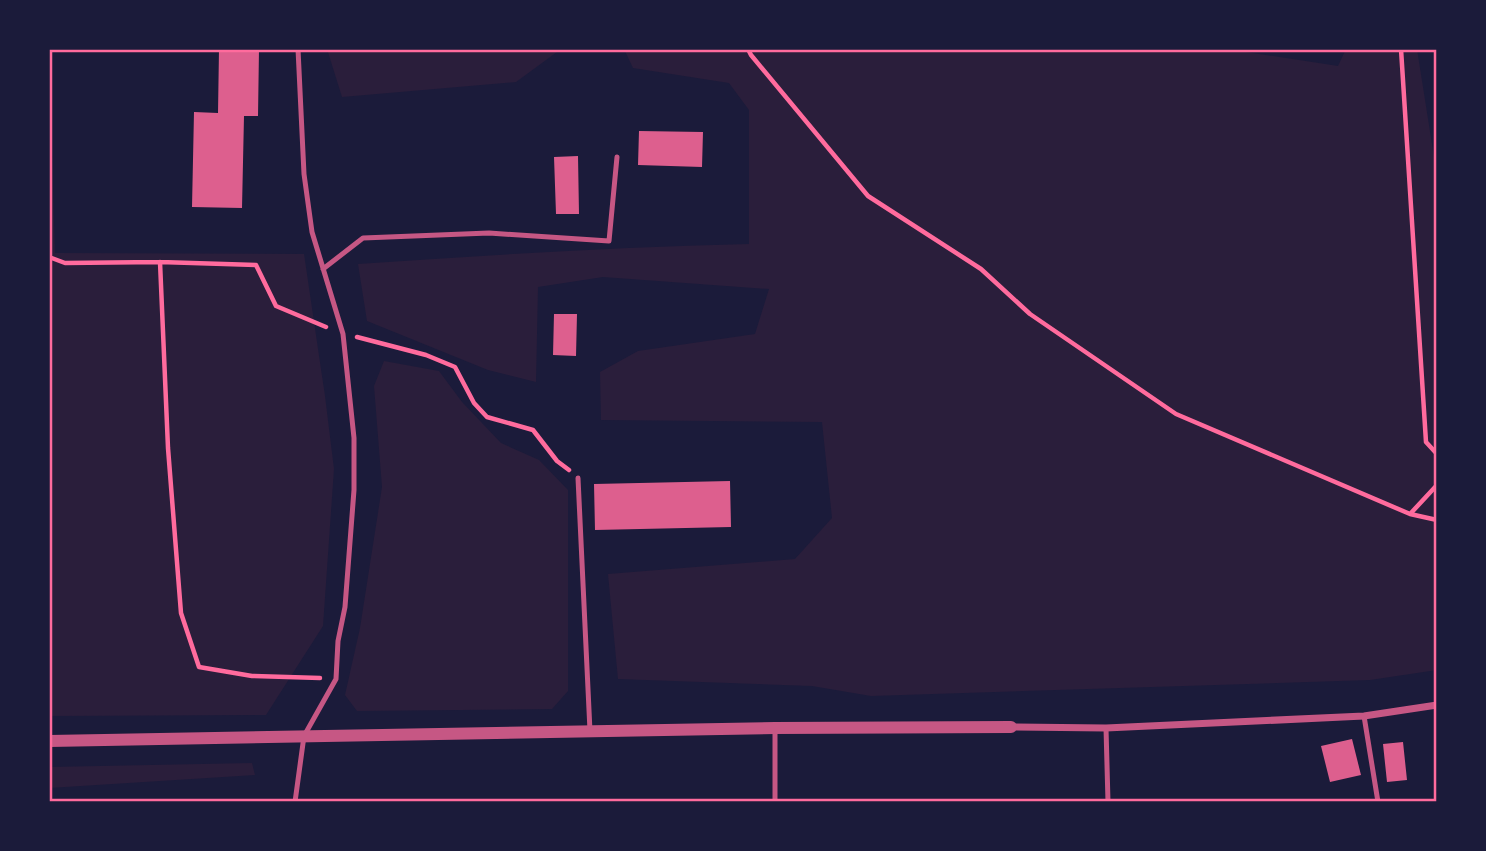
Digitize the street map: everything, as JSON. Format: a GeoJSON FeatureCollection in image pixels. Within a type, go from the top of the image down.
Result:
{"type":"FeatureCollection","features":[{"type":"Feature","properties":{"kind":"street"},"geometry":{"type":"LineString","coordinates":[[49,741],[775,728],[1106,728],[1364,716],[1437,705]]}},
{"type":"Feature","properties":{"kind":"lane"},"geometry":{"type":"LineString","coordinates":[[295,802],[304,736],[336,679],[338,641],[345,607],[354,490],[354,438],[343,334],[312,232],[304,174],[298,49]]}},
{"type":"Feature","properties":{"kind":"lane"},"geometry":{"type":"LineString","coordinates":[[323,269],[363,238],[489,233],[609,241],[617,157]]}},
{"type":"Feature","properties":{"kind":"lane"},"geometry":{"type":"LineString","coordinates":[[578,478],[590,731]]}},
{"type":"Feature","properties":{"kind":"lane"},"geometry":{"type":"LineString","coordinates":[[1364,716],[1378,802]]}},
{"type":"Feature","properties":{"kind":"lane"},"geometry":{"type":"LineString","coordinates":[[775,728],[775,802]]}},
{"type":"Feature","properties":{"kind":"lane"},"geometry":{"type":"LineString","coordinates":[[1106,728],[1108,802]]}},
{"type":"Feature","properties":{"kind":"path"},"geometry":{"type":"LineString","coordinates":[[748,49],[868,196],[981,269],[1030,314],[1176,414],[1410,514],[1437,520]]}},
{"type":"Feature","properties":{"kind":"path"},"geometry":{"type":"LineString","coordinates":[[1401,49],[1426,442],[1437,454]]}},
{"type":"Feature","properties":{"kind":"path"},"geometry":{"type":"LineString","coordinates":[[49,257],[65,263],[256,265],[276,306],[343,334],[426,355],[455,367],[474,403],[487,417],[533,430],[558,461],[578,478]]}},
{"type":"Feature","properties":{"kind":"path"},"geometry":{"type":"LineString","coordinates":[[160,262],[168,448],[181,613],[199,667],[252,676],[336,679]]}},
{"type":"Feature","properties":{"kind":"path"},"geometry":{"type":"LineString","coordinates":[[1410,514],[1437,485]]}},
{"type":"Feature","properties":{"kind":"shaded area"},"geometry":{"type":"Polygon","coordinates":[[[327,49],[561,49],[516,82],[342,97],[327,49]]]}},
{"type":"Feature","properties":{"kind":"shaded area"},"geometry":{"type":"Polygon","coordinates":[[[624,49],[1227,49],[1338,66],[1346,49],[1417,49],[1437,176],[1437,670],[1370,680],[871,696],[812,686],[618,679],[608,574],[795,559],[832,518],[822,422],[601,420],[600,372],[638,351],[755,334],[769,289],[603,277],[538,287],[536,382],[488,370],[367,321],[358,264],[749,244],[749,110],[729,83],[633,68],[624,49]]]}},
{"type":"Feature","properties":{"kind":"shaded area"},"geometry":{"type":"Polygon","coordinates":[[[49,57],[55,253],[304,254],[334,469],[323,626],[266,715],[49,716],[49,57]]]}},
{"type":"Feature","properties":{"kind":"shaded area"},"geometry":{"type":"Polygon","coordinates":[[[384,361],[439,371],[462,402],[501,443],[539,460],[568,490],[568,691],[552,709],[357,711],[345,695],[360,628],[382,487],[374,386],[384,361]]]}},
{"type":"Feature","properties":{"kind":"shaded area"},"geometry":{"type":"Polygon","coordinates":[[[252,763],[255,775],[49,788],[49,767],[252,763]]]}},
{"type":"Feature","properties":{"kind":"building"},"geometry":{"type":"Polygon","coordinates":[[[219,49],[259,49],[258,116],[244,116],[242,208],[192,207],[194,112],[218,113],[219,49]]]}},
{"type":"Feature","properties":{"kind":"building"},"geometry":{"type":"Polygon","coordinates":[[[639,131],[703,132],[702,167],[638,165],[639,131]]]}},
{"type":"Feature","properties":{"kind":"building"},"geometry":{"type":"Polygon","coordinates":[[[578,156],[579,214],[556,214],[554,157],[578,156]]]}},
{"type":"Feature","properties":{"kind":"building"},"geometry":{"type":"Polygon","coordinates":[[[554,314],[577,314],[576,356],[553,355],[554,314]]]}},
{"type":"Feature","properties":{"kind":"building"},"geometry":{"type":"Polygon","coordinates":[[[730,481],[731,527],[595,530],[594,484],[730,481]]]}},
{"type":"Feature","properties":{"kind":"building"},"geometry":{"type":"Polygon","coordinates":[[[1352,739],[1361,775],[1330,782],[1321,746],[1352,739]]]}},
{"type":"Feature","properties":{"kind":"building"},"geometry":{"type":"Polygon","coordinates":[[[1403,742],[1407,780],[1387,782],[1383,744],[1403,742]]]}}]}
